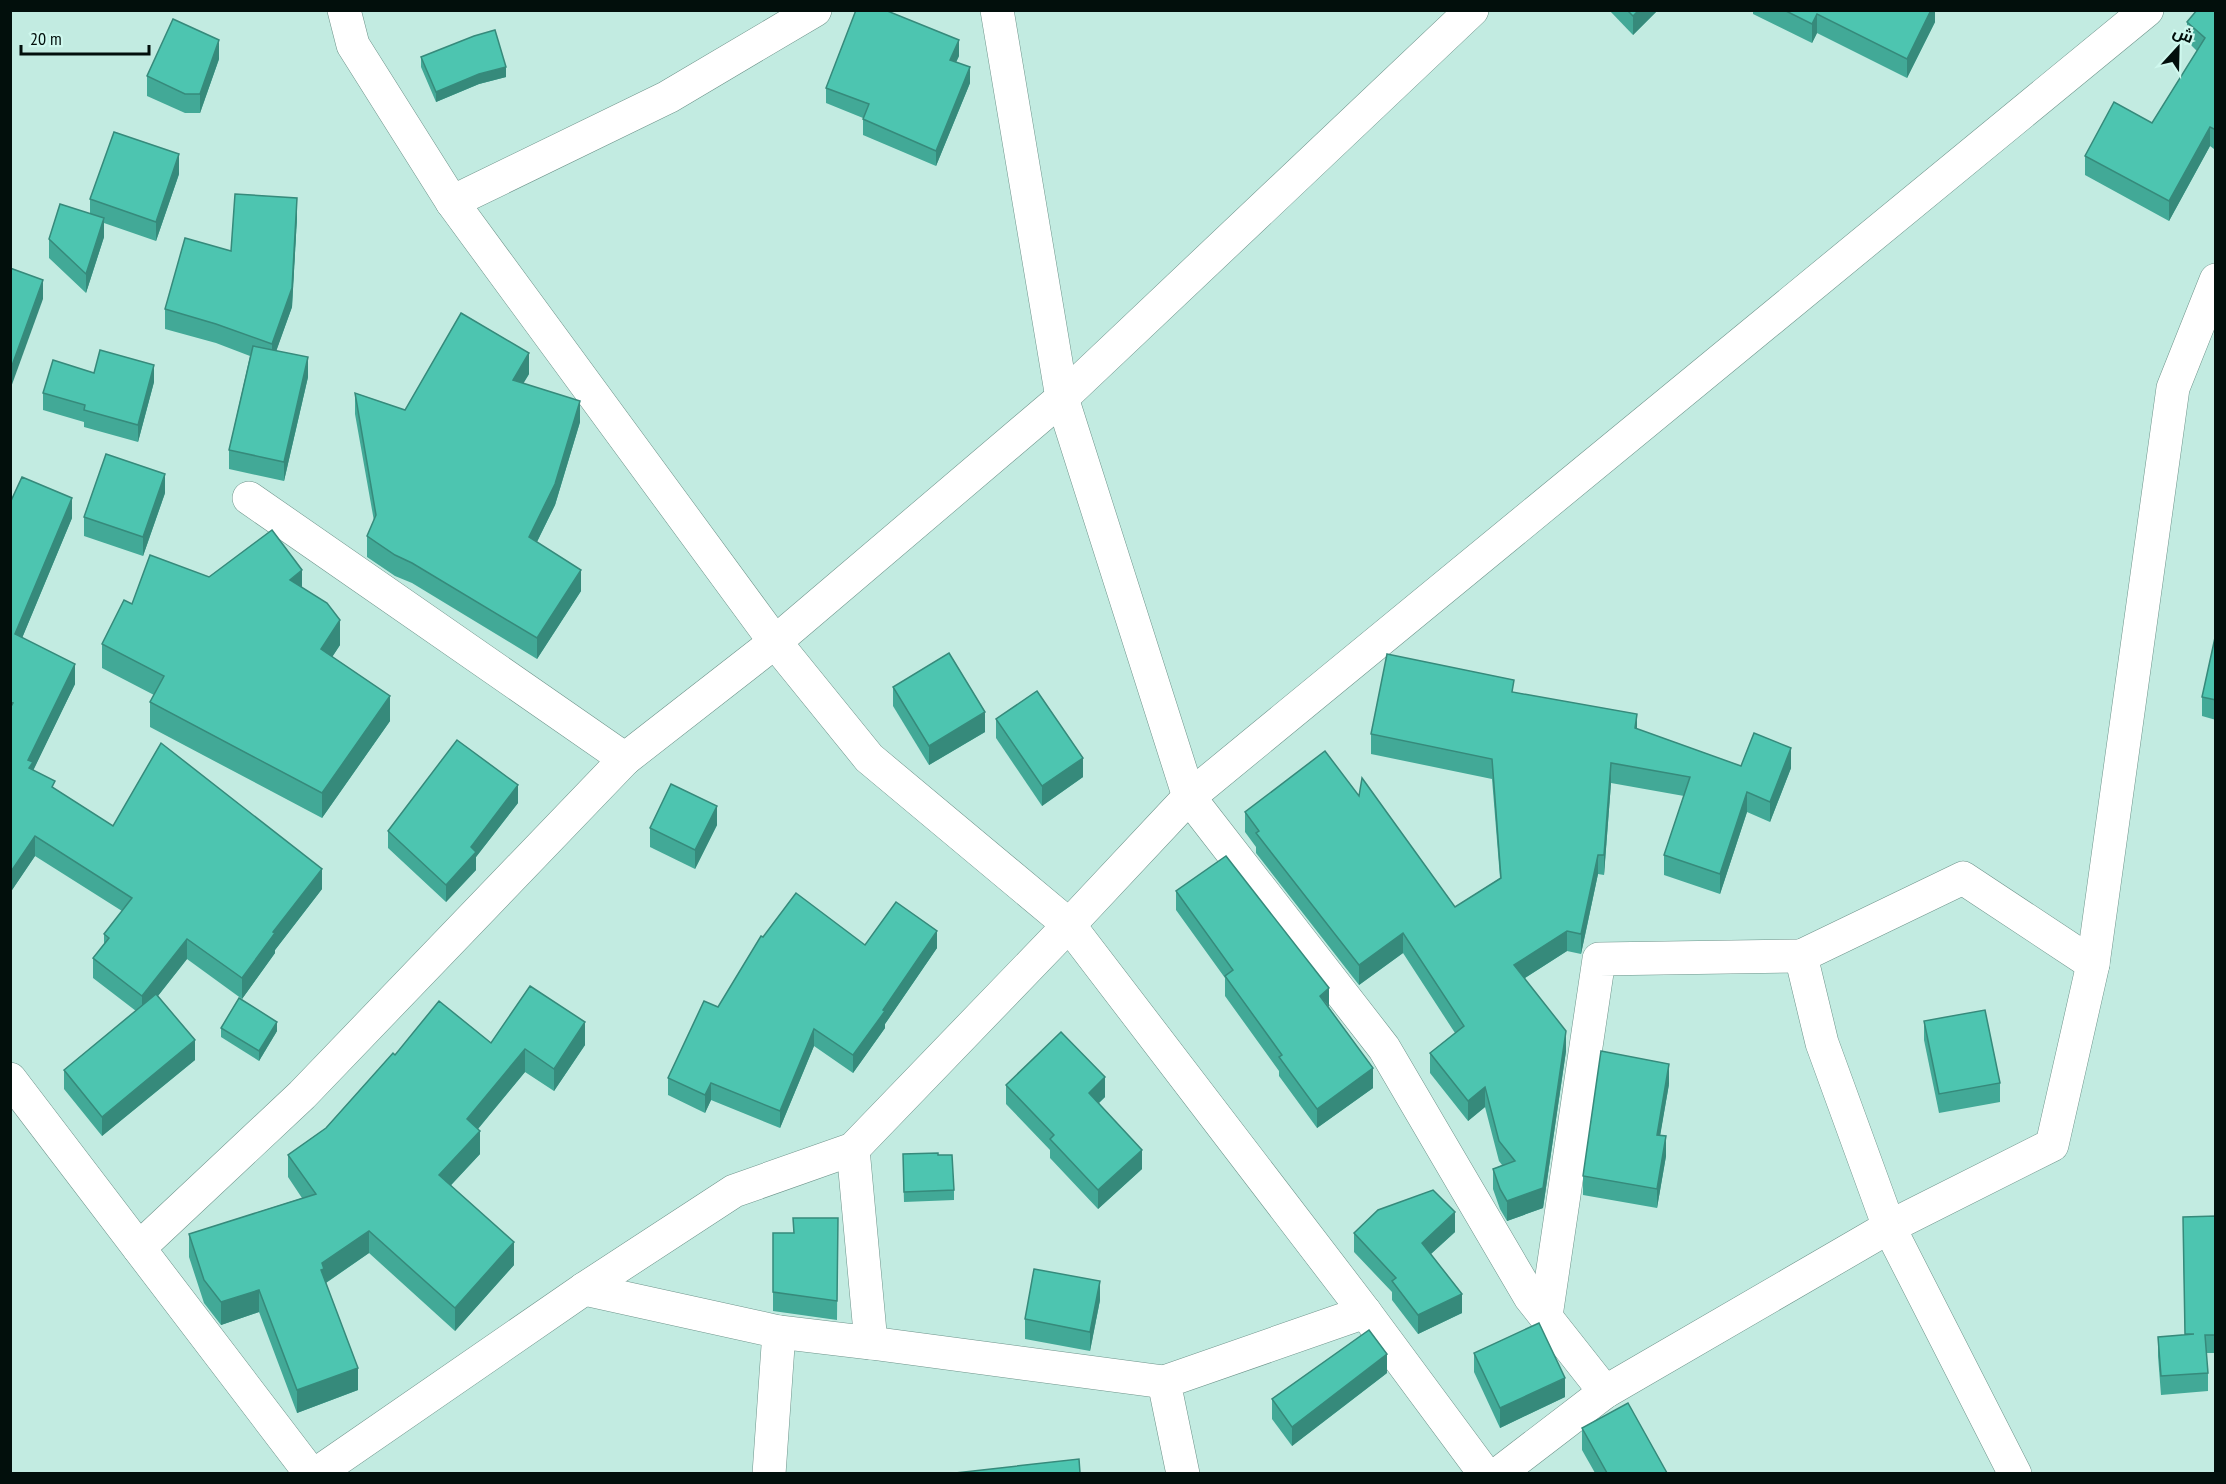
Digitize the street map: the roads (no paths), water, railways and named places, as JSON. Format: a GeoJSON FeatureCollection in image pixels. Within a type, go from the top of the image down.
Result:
{"type":"FeatureCollection","features":[{"type":"Feature","properties":{"kind":"street"},"geometry":{"type":"LineString","coordinates":[[344,10],[353,45],[452,202],[775,642],[868,758],[1069,925],[1485,1473]]}},
{"type":"Feature","properties":{"kind":"street"},"geometry":{"type":"LineString","coordinates":[[452,202],[668,97],[815,10]]}},
{"type":"Feature","properties":{"kind":"street"},"geometry":{"type":"LineString","coordinates":[[997,10],[1062,398],[1189,797],[1384,1048],[1530,1297],[1605,1392]]}},
{"type":"Feature","properties":{"kind":"street"},"geometry":{"type":"LineString","coordinates":[[139,1248],[302,1095],[625,759],[775,642],[1062,398],[1472,10]]}},
{"type":"Feature","properties":{"kind":"street"},"geometry":{"type":"LineString","coordinates":[[316,1473],[584,1289],[734,1191],[853,1149],[1189,797],[2147,10]]}},
{"type":"Feature","properties":{"kind":"street"},"geometry":{"type":"LineString","coordinates":[[1498,1473],[1605,1392],[1890,1227],[2052,1145],[2093,964],[2173,387],[2216,280]]}},
{"type":"Feature","properties":{"kind":"street"},"geometry":{"type":"LineString","coordinates":[[249,498],[625,759]]}},
{"type":"Feature","properties":{"kind":"street"},"geometry":{"type":"LineString","coordinates":[[1546,1316],[1599,959],[1802,956],[1963,878],[2093,964]]}},
{"type":"Feature","properties":{"kind":"street"},"geometry":{"type":"LineString","coordinates":[[1802,956],[1822,1042],[1890,1227],[2015,1473]]}},
{"type":"Feature","properties":{"kind":"street"},"geometry":{"type":"LineString","coordinates":[[10,1079],[311,1473]]}},
{"type":"Feature","properties":{"kind":"street"},"geometry":{"type":"LineString","coordinates":[[853,1149],[871,1343]]}},
{"type":"Feature","properties":{"kind":"street"},"geometry":{"type":"LineString","coordinates":[[584,1289],[779,1332],[1164,1382],[1365,1312]]}},
{"type":"Feature","properties":{"kind":"street"},"geometry":{"type":"LineString","coordinates":[[769,1473],[779,1332]]}},
{"type":"Feature","properties":{"kind":"street"},"geometry":{"type":"LineString","coordinates":[[1164,1382],[1183,1473]]}}]}
